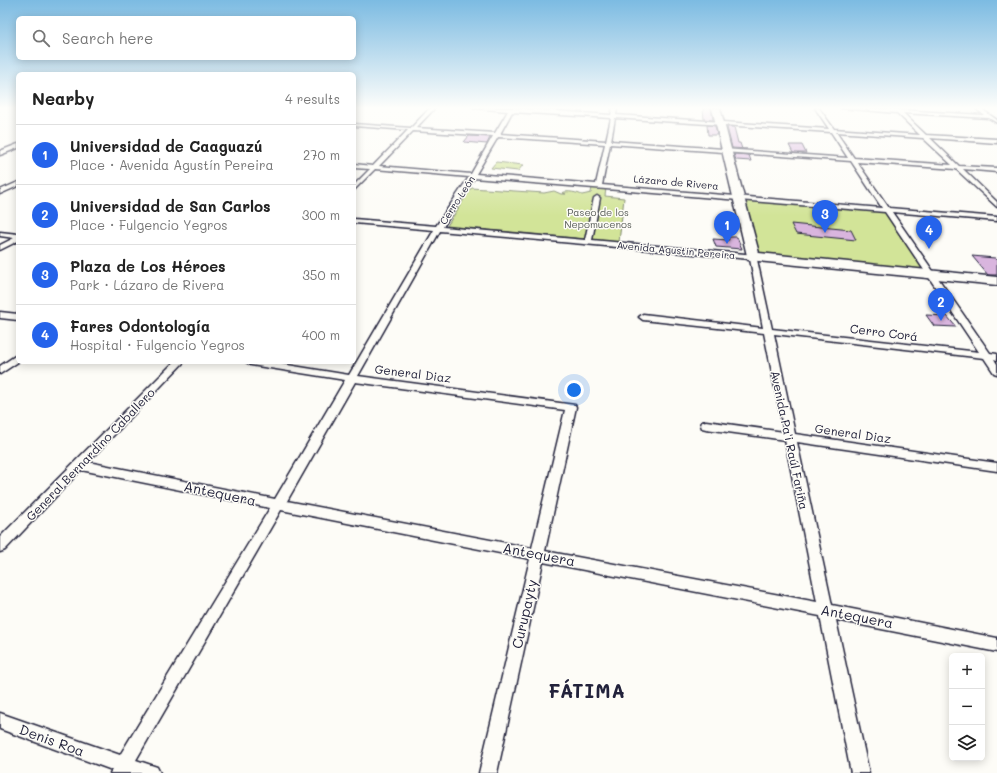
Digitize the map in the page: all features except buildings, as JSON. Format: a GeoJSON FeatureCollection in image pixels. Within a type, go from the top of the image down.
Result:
{"type":"FeatureCollection","features":[{"type":"Feature","properties":{"kind":"highway","name":"Avenida Pa'i Raúl Fariña"},"geometry":{"type":"LineString","coordinates":[[725,144],[753,257]]}},
{"type":"Feature","properties":{"kind":"highway","name":"Avenida Agustín Pereira"},"geometry":{"type":"LineString","coordinates":[[753,257],[997,281]]}},
{"type":"Feature","properties":{"kind":"street"},"geometry":{"type":"LineString","coordinates":[[356,186],[398,144]]}},
{"type":"Feature","properties":{"kind":"street","name":"Cerro León"},"geometry":{"type":"LineString","coordinates":[[121,769],[278,505],[438,229],[473,175],[491,144]]}},
{"type":"Feature","properties":{"kind":"street"},"geometry":{"type":"LineString","coordinates":[[599,186],[606,144]]}},
{"type":"Feature","properties":{"kind":"street"},"geometry":{"type":"LineString","coordinates":[[620,144],[997,170]]}},
{"type":"Feature","properties":{"kind":"street"},"geometry":{"type":"LineString","coordinates":[[840,144],[997,371]]}},
{"type":"Feature","properties":{"kind":"street"},"geometry":{"type":"LineString","coordinates":[[933,144],[997,205]]}},
{"type":"Feature","properties":{"kind":"street"},"geometry":{"type":"LineString","coordinates":[[0,153],[16,147]]}},
{"type":"Feature","properties":{"kind":"street","name":"Lázaro de Rivera"},"geometry":{"type":"LineString","coordinates":[[356,166],[997,219]]}},
{"type":"Feature","properties":{"kind":"street"},"geometry":{"type":"LineString","coordinates":[[0,185],[16,186]]}},
{"type":"Feature","properties":{"kind":"street"},"geometry":{"type":"LineString","coordinates":[[0,192],[16,186]]}},
{"type":"Feature","properties":{"kind":"street"},"geometry":{"type":"LineString","coordinates":[[588,242],[597,198]]}},
{"type":"Feature","properties":{"kind":"street","name":"Avenida Agustín Pereira"},"geometry":{"type":"LineString","coordinates":[[356,221],[753,257]]}},
{"type":"Feature","properties":{"kind":"street"},"geometry":{"type":"LineString","coordinates":[[0,234],[16,237]]}},
{"type":"Feature","properties":{"kind":"street"},"geometry":{"type":"LineString","coordinates":[[0,248],[16,238]]}},
{"type":"Feature","properties":{"kind":"street","name":"Avenida Pa'i Raúl Fariña"},"geometry":{"type":"LineString","coordinates":[[753,257],[789,437],[860,773]]}},
{"type":"Feature","properties":{"kind":"street"},"geometry":{"type":"LineString","coordinates":[[0,315],[16,317]]}},
{"type":"Feature","properties":{"kind":"street","name":"Cerro Corá"},"geometry":{"type":"LineString","coordinates":[[643,317],[997,357]]}},
{"type":"Feature","properties":{"kind":"street"},"geometry":{"type":"LineString","coordinates":[[0,371],[16,359]]}},
{"type":"Feature","properties":{"kind":"street","name":"General Bernardino Caballero"},"geometry":{"type":"LineString","coordinates":[[0,546],[177,364]]}},
{"type":"Feature","properties":{"kind":"street","name":"General Diaz"},"geometry":{"type":"LineString","coordinates":[[264,364],[351,378],[571,407]]}},
{"type":"Feature","properties":{"kind":"street","name":"Curupayty"},"geometry":{"type":"LineString","coordinates":[[488,773],[571,407]]}},
{"type":"Feature","properties":{"kind":"street","name":"General Diaz"},"geometry":{"type":"LineString","coordinates":[[706,425],[997,467]]}},
{"type":"Feature","properties":{"kind":"street","name":"Antequera"},"geometry":{"type":"LineString","coordinates":[[80,465],[278,505],[826,610],[997,645]]}},
{"type":"Feature","properties":{"kind":"street","name":"Denis Roa"},"geometry":{"type":"LineString","coordinates":[[0,721],[121,769],[151,773]]}},
{"type":"Feature","properties":{"kind":"green space"},"geometry":{"type":"Polygon","coordinates":[[[496,162],[523,165],[518,171],[491,168],[496,162]]]}},
{"type":"Feature","properties":{"kind":"green space","name":"Paseo de los Nepomucenos"},"geometry":{"type":"Polygon","coordinates":[[[592,187],[606,188],[605,196],[624,198],[619,242],[447,226],[471,188],[544,193],[554,191],[561,194],[566,194],[562,193],[564,192],[569,192],[582,195],[591,193],[592,187]]]}},
{"type":"Feature","properties":{"kind":"green space"},"geometry":{"type":"Polygon","coordinates":[[[740,197],[885,210],[927,274],[755,257],[740,197]]]}},
{"type":"Feature","properties":{"kind":"place","name":"Plaza de Los Héroes"},"geometry":{"type":"Point","coordinates":[825,233]}},
{"type":"Feature","properties":{"kind":"place","name":"Universidad de Caaguazú"},"geometry":{"type":"Point","coordinates":[727,244]}},
{"type":"Feature","properties":{"kind":"place","name":"Fares Odontología"},"geometry":{"type":"Point","coordinates":[929,249]}},
{"type":"Feature","properties":{"kind":"place","name":"Universidad de San Carlos"},"geometry":{"type":"Point","coordinates":[941,321]}},
{"type":"Feature","properties":{"kind":"district","name":"FÁTIMA"},"geometry":{"type":"Point","coordinates":[587,690]}}]}
